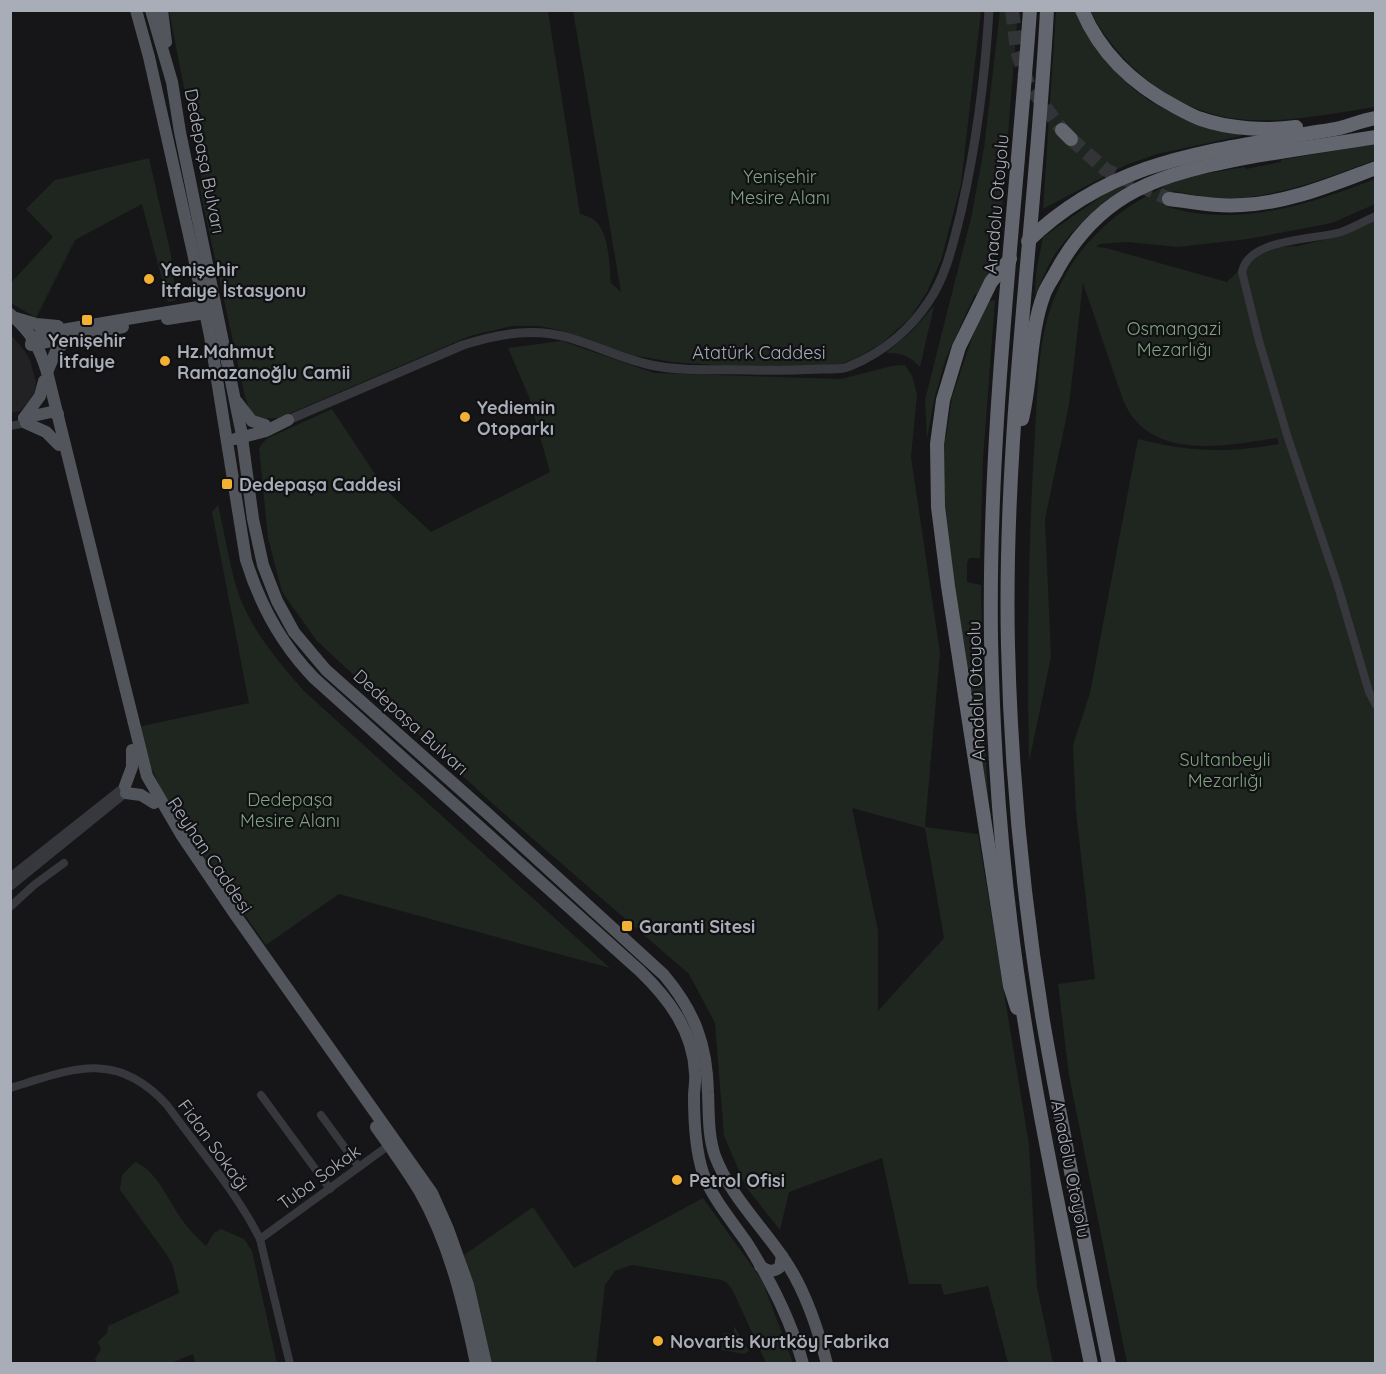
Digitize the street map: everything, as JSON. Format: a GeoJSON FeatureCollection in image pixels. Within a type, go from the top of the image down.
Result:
{"type":"FeatureCollection","features":[{"type":"Feature","properties":{"kind":"highway","name":"Anadolu Otoyolu"},"geometry":{"type":"LineString","coordinates":[[1030,10],[997,425],[991,640],[994,736],[1011,928],[1032,1062],[1091,1364]]}},
{"type":"Feature","properties":{"kind":"highway","name":"Anadolu Otoyolu"},"geometry":{"type":"LineString","coordinates":[[1047,10],[1013,456],[1008,646],[1025,890],[1043,1019],[1080,1222],[1109,1364]]}},
{"type":"Feature","properties":{"kind":"highway"},"geometry":{"type":"LineString","coordinates":[[1082,10],[1099,43],[1132,80],[1152,94],[1200,119],[1234,126],[1282,129],[1337,121],[1371,119]]}},
{"type":"Feature","properties":{"kind":"highway"},"geometry":{"type":"LineString","coordinates":[[1032,1062],[1010,986],[948,586],[938,507],[937,444],[943,400],[959,347],[991,282],[1016,252],[1042,227],[1077,200],[1131,172],[1159,163],[1216,149],[1339,128],[1371,119]]}},
{"type":"Feature","properties":{"kind":"highway"},"geometry":{"type":"LineString","coordinates":[[1013,456],[1027,399],[1032,342],[1044,293],[1068,249],[1109,207],[1147,184],[1168,175],[1198,167],[1376,137]]}},
{"type":"Feature","properties":{"kind":"highway"},"geometry":{"type":"LineString","coordinates":[[1169,199],[1214,205],[1244,205],[1276,201],[1376,168]]}},
{"type":"Feature","properties":{"kind":"main road","name":"Dedepaşa Bulvarı"},"geometry":{"type":"LineString","coordinates":[[136,10],[149,57],[210,336],[243,541],[253,582],[269,619],[301,664],[640,971],[671,1005],[683,1025],[690,1047],[695,1073],[695,1122],[698,1152],[704,1175],[779,1299],[803,1364]]}},
{"type":"Feature","properties":{"kind":"main road","name":"Dedepaşa Bulvarı"},"geometry":{"type":"LineString","coordinates":[[152,10],[172,82],[180,132],[217,308],[241,434],[253,519],[263,565],[277,601],[303,644],[326,670],[664,975],[683,999],[699,1031],[704,1050],[709,1125],[716,1157],[731,1187],[782,1256],[801,1290],[815,1323],[827,1364]]}},
{"type":"Feature","properties":{"kind":"main road"},"geometry":{"type":"LineString","coordinates":[[162,10],[172,82]]}},
{"type":"Feature","properties":{"kind":"main road"},"geometry":{"type":"LineString","coordinates":[[34,343],[69,339],[166,319],[182,313],[192,298],[196,272]]}},
{"type":"Feature","properties":{"kind":"main road"},"geometry":{"type":"LineString","coordinates":[[34,343],[44,333],[204,309],[213,312],[217,308]]}},
{"type":"Feature","properties":{"kind":"main road"},"geometry":{"type":"LineString","coordinates":[[182,313],[210,336]]}},
{"type":"Feature","properties":{"kind":"main road"},"geometry":{"type":"LineString","coordinates":[[12,318],[45,325],[77,327]]}},
{"type":"Feature","properties":{"kind":"main road"},"geometry":{"type":"LineString","coordinates":[[12,318],[34,343],[46,376],[143,778],[126,790]]}},
{"type":"Feature","properties":{"kind":"main road"},"geometry":{"type":"LineString","coordinates":[[25,420],[40,396],[57,349],[69,339]]}},
{"type":"Feature","properties":{"kind":"main road"},"geometry":{"type":"LineString","coordinates":[[233,396],[252,421],[266,428]]}},
{"type":"Feature","properties":{"kind":"main road"},"geometry":{"type":"LineString","coordinates":[[25,420],[54,415]]}},
{"type":"Feature","properties":{"kind":"main road","name":"Reyhan Caddesi"},"geometry":{"type":"LineString","coordinates":[[54,415],[59,445],[132,750],[154,803],[174,836],[393,1143],[432,1193],[468,1285],[486,1364]]}},
{"type":"Feature","properties":{"kind":"main road"},"geometry":{"type":"LineString","coordinates":[[25,420],[46,432],[59,445]]}},
{"type":"Feature","properties":{"kind":"main road"},"geometry":{"type":"LineString","coordinates":[[225,436],[266,428],[288,420]]}},
{"type":"Feature","properties":{"kind":"main road"},"geometry":{"type":"LineString","coordinates":[[245,461],[255,441],[266,428]]}},
{"type":"Feature","properties":{"kind":"main road"},"geometry":{"type":"LineString","coordinates":[[126,790],[132,767],[132,750]]}},
{"type":"Feature","properties":{"kind":"main road","name":"Reyhan Caddesi"},"geometry":{"type":"LineString","coordinates":[[143,778],[234,913],[388,1131],[420,1192],[449,1258],[463,1302],[476,1364]]}},
{"type":"Feature","properties":{"kind":"main road"},"geometry":{"type":"LineString","coordinates":[[126,790],[154,803]]}},
{"type":"Feature","properties":{"kind":"main road"},"geometry":{"type":"LineString","coordinates":[[760,1266],[768,1270],[775,1270],[782,1264],[782,1256]]}},
{"type":"Feature","properties":{"kind":"main road"},"geometry":{"type":"LineString","coordinates":[[779,1299],[780,1288],[787,1283],[801,1290]]}},
{"type":"Feature","properties":{"kind":"street","name":"Atatürk Caddesi"},"geometry":{"type":"LineString","coordinates":[[288,420],[463,345],[492,336],[519,333],[541,333],[567,337],[652,365],[675,368],[796,371],[847,368],[869,357],[889,344],[916,319],[930,300],[950,259],[976,135],[986,64],[989,10]]}},
{"type":"Feature","properties":{"kind":"street"},"geometry":{"type":"LineString","coordinates":[[1376,216],[1341,231],[1277,243],[1250,257],[1243,266],[1242,272],[1259,341],[1288,438],[1337,583],[1365,681],[1376,705]]}},
{"type":"Feature","properties":{"kind":"street"},"geometry":{"type":"LineString","coordinates":[[10,421],[25,420]]}},
{"type":"Feature","properties":{"kind":"street"},"geometry":{"type":"LineString","coordinates":[[10,426],[25,420]]}},
{"type":"Feature","properties":{"kind":"street"},"geometry":{"type":"LineString","coordinates":[[10,877],[126,790]]}},
{"type":"Feature","properties":{"kind":"street"},"geometry":{"type":"LineString","coordinates":[[10,887],[126,790]]}},
{"type":"Feature","properties":{"kind":"street"},"geometry":{"type":"LineString","coordinates":[[10,907],[34,885],[64,863]]}},
{"type":"Feature","properties":{"kind":"street","name":"Fidan Sokağı"},"geometry":{"type":"LineString","coordinates":[[10,1088],[67,1071],[96,1068],[110,1069],[141,1081],[153,1090],[242,1208],[260,1239],[290,1364]]}},
{"type":"Feature","properties":{"kind":"street"},"geometry":{"type":"LineString","coordinates":[[261,1095],[330,1189]]}},
{"type":"Feature","properties":{"kind":"street"},"geometry":{"type":"LineString","coordinates":[[321,1115],[359,1167]]}},
{"type":"Feature","properties":{"kind":"street","name":"Tuba Sokak"},"geometry":{"type":"LineString","coordinates":[[260,1239],[393,1143]]}},
{"type":"Feature","properties":{"kind":"shaded area"},"geometry":{"type":"Polygon","coordinates":[[[10,334],[30,360],[36,382],[35,391],[28,402],[20,411],[11,413],[10,334]]]}},
{"type":"Feature","properties":{"kind":"green space","name":"Yenişehir Mesire Alanı"},"geometry":{"type":"Polygon","coordinates":[[[169,11],[548,11],[580,214],[599,224],[608,249],[611,283],[621,292],[573,11],[981,11],[961,184],[941,260],[927,292],[910,318],[881,344],[838,365],[756,368],[672,362],[632,355],[559,330],[539,326],[512,326],[470,336],[279,418],[260,419],[250,411],[245,397],[201,194],[202,180],[169,11]]]}},
{"type":"Feature","properties":{"kind":"green space"},"geometry":{"type":"Polygon","coordinates":[[[1000,11],[1018,11],[999,247],[994,252],[992,269],[975,294],[946,358],[935,396],[927,438],[925,400],[972,214],[984,148],[1000,11]]]}},
{"type":"Feature","properties":{"kind":"green space"},"geometry":{"type":"Polygon","coordinates":[[[1056,11],[1075,11],[1103,57],[1127,83],[1142,95],[1173,113],[1240,133],[1241,136],[1157,154],[1126,165],[1043,209],[1056,11]]]}},
{"type":"Feature","properties":{"kind":"green space"},"geometry":{"type":"Polygon","coordinates":[[[1090,11],[1375,11],[1375,107],[1284,120],[1253,120],[1202,111],[1178,100],[1137,71],[1119,53],[1090,11]]]}},
{"type":"Feature","properties":{"kind":"green space"},"geometry":{"type":"Polygon","coordinates":[[[1375,144],[1375,160],[1316,181],[1276,192],[1235,198],[1209,197],[1173,191],[1168,207],[1195,213],[1248,214],[1300,204],[1375,179],[1375,204],[1332,223],[1248,239],[1178,247],[1127,242],[1100,244],[1096,247],[1227,282],[1253,257],[1279,247],[1298,246],[1323,240],[1375,220],[1375,1363],[1127,1363],[1069,1076],[1058,984],[1095,979],[1076,812],[1073,745],[1090,693],[1138,439],[1174,447],[1208,450],[1243,449],[1279,444],[1277,438],[1212,446],[1190,445],[1169,441],[1151,433],[1135,420],[1123,400],[1083,283],[1069,405],[1045,519],[1051,657],[1029,762],[1028,639],[1031,515],[1038,381],[1045,328],[1056,294],[1086,244],[1114,218],[1162,186],[1191,176],[1245,167],[1246,169],[1281,162],[1281,160],[1375,144]]]}},
{"type":"Feature","properties":{"kind":"green space"},"geometry":{"type":"Polygon","coordinates":[[[149,158],[171,255],[176,300],[168,302],[142,204],[75,240],[36,318],[11,303],[11,283],[53,237],[26,209],[55,180],[149,158]]]}},
{"type":"Feature","properties":{"kind":"green space"},"geometry":{"type":"Polygon","coordinates":[[[1148,174],[1122,189],[1077,227],[1054,255],[1035,296],[1036,273],[1043,237],[1108,192],[1148,174]]]}},
{"type":"Feature","properties":{"kind":"green space"},"geometry":{"type":"Polygon","coordinates":[[[991,293],[990,301],[995,300],[983,459],[980,558],[969,558],[967,563],[967,582],[981,585],[989,812],[946,530],[943,438],[946,437],[952,397],[974,332],[972,330],[991,293]]]}},
{"type":"Feature","properties":{"kind":"green space"},"geometry":{"type":"Polygon","coordinates":[[[934,306],[920,367],[905,355],[886,353],[910,333],[934,306]]]}},
{"type":"Feature","properties":{"kind":"green space"},"geometry":{"type":"Polygon","coordinates":[[[562,341],[654,373],[841,379],[892,366],[905,365],[912,376],[917,394],[911,457],[940,653],[925,827],[978,834],[1029,1145],[1037,1287],[1053,1363],[1008,1363],[988,1286],[944,1295],[941,1284],[909,1284],[882,1158],[789,1192],[780,1230],[746,1187],[724,1136],[715,1023],[689,974],[494,805],[317,641],[282,592],[268,538],[259,448],[266,439],[332,409],[385,489],[431,532],[550,472],[529,397],[508,348],[562,341]],[[852,808],[878,930],[878,1011],[944,938],[925,828],[852,808]]]}},
{"type":"Feature","properties":{"kind":"green space","name":"Dedepaşa Mesire Alanı"},"geometry":{"type":"Polygon","coordinates":[[[218,505],[233,573],[246,612],[263,640],[293,679],[610,968],[339,894],[266,945],[179,821],[151,767],[138,727],[249,703],[212,512],[218,505]]]}},
{"type":"Feature","properties":{"kind":"green space"},"geometry":{"type":"Polygon","coordinates":[[[135,1162],[155,1178],[183,1221],[206,1246],[214,1233],[221,1229],[244,1239],[252,1251],[277,1363],[195,1363],[193,1354],[171,1363],[97,1363],[95,1359],[101,1349],[98,1342],[107,1333],[108,1326],[179,1293],[173,1266],[167,1255],[120,1190],[122,1175],[135,1162]]]}},
{"type":"Feature","properties":{"kind":"green space"},"geometry":{"type":"Polygon","coordinates":[[[703,1198],[762,1280],[793,1363],[766,1363],[733,1291],[727,1283],[722,1280],[632,1265],[615,1271],[605,1285],[596,1363],[492,1363],[464,1255],[533,1207],[574,1268],[703,1198]]]}},
{"type":"Feature","properties":{"kind":"green space"},"geometry":{"type":"Polygon","coordinates":[[[734,1326],[749,1351],[744,1354],[721,1350],[724,1333],[734,1334],[734,1326]]]}},
{"type":"Feature","properties":{"kind":"tunnel"},"geometry":{"type":"LineString","coordinates":[[1012,10],[1017,51],[1028,84],[1062,130]]}},
{"type":"Feature","properties":{"kind":"tunnel"},"geometry":{"type":"LineString","coordinates":[[1071,139],[1106,170],[1169,199]]}},
{"type":"Feature","properties":{"kind":"place","name":"Yenişehir İtfaiye İstasyonu"},"geometry":{"type":"Point","coordinates":[149,279]}},
{"type":"Feature","properties":{"kind":"place","name":"Yenişehir İtfaiye"},"geometry":{"type":"Point","coordinates":[87,320]}},
{"type":"Feature","properties":{"kind":"place","name":"Hz.Mahmut Ramazanoğlu Camii"},"geometry":{"type":"Point","coordinates":[165,361]}},
{"type":"Feature","properties":{"kind":"place","name":"Yediemin Otoparkı"},"geometry":{"type":"Point","coordinates":[465,417]}},
{"type":"Feature","properties":{"kind":"place","name":"Dedepaşa Caddesi"},"geometry":{"type":"Point","coordinates":[227,484]}},
{"type":"Feature","properties":{"kind":"place","name":"Garanti Sitesi"},"geometry":{"type":"Point","coordinates":[627,926]}},
{"type":"Feature","properties":{"kind":"place","name":"Petrol Ofisi"},"geometry":{"type":"Point","coordinates":[677,1180]}},
{"type":"Feature","properties":{"kind":"place","name":"Novartis Kurtköy Fabrika"},"geometry":{"type":"Point","coordinates":[658,1341]}},
{"type":"Feature","properties":{"kind":"park label","name":"Osmangazi Mezarlığı"},"geometry":{"type":"Point","coordinates":[1174,338]}},
{"type":"Feature","properties":{"kind":"park label","name":"Sultanbeyli Mezarlığı"},"geometry":{"type":"Point","coordinates":[1225,769]}}]}
